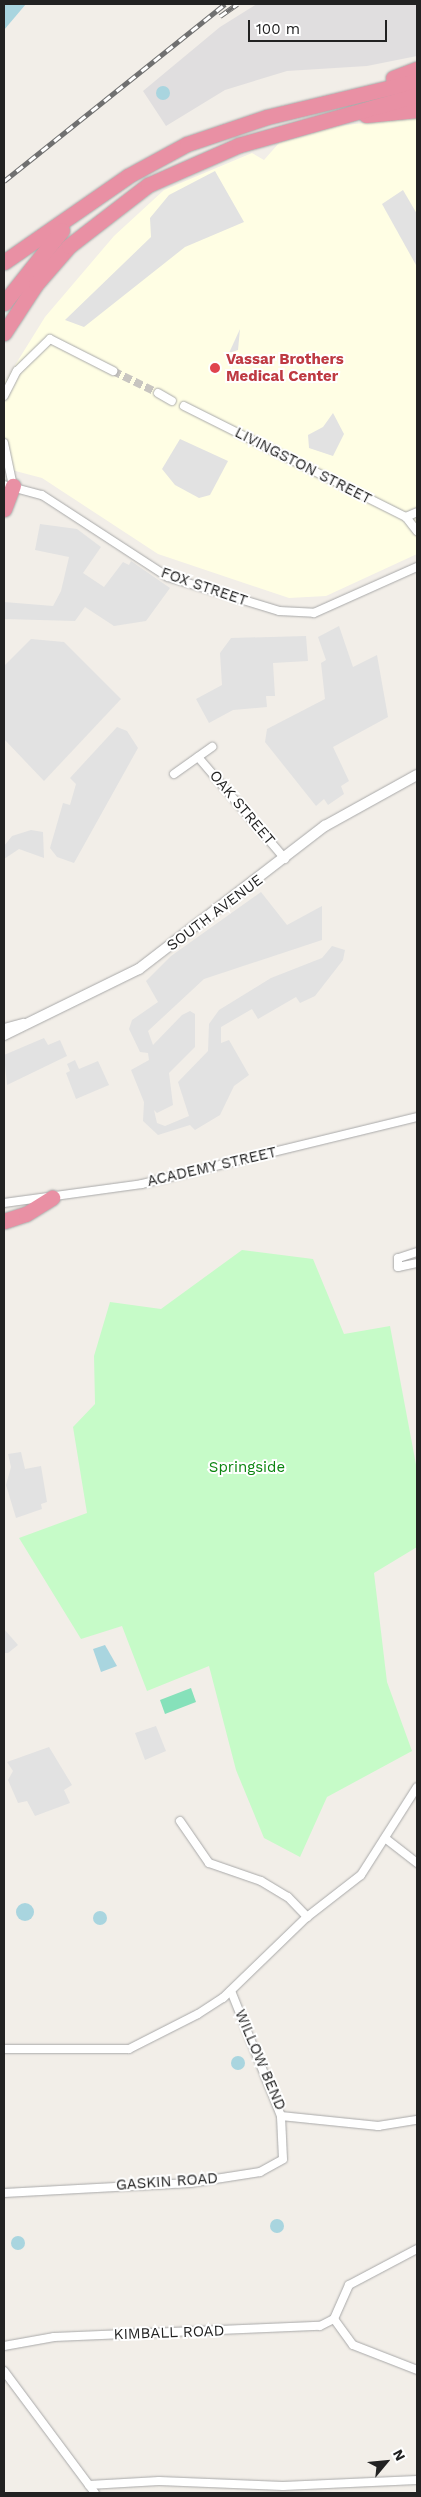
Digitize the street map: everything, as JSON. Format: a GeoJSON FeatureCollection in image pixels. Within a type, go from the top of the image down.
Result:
{"type":"FeatureCollection","features":[{"type":"Feature","properties":{"kind":"highway"},"geometry":{"type":"LineString","coordinates":[[334,100],[417,69]]}},
{"type":"Feature","properties":{"kind":"highway"},"geometry":{"type":"LineString","coordinates":[[4,262],[143,167],[203,138],[334,100],[417,81]]}},
{"type":"Feature","properties":{"kind":"highway"},"geometry":{"type":"LineString","coordinates":[[4,333],[58,258],[120,204],[192,162],[303,125],[417,95]]}},
{"type":"Feature","properties":{"kind":"highway"},"geometry":{"type":"LineString","coordinates":[[303,125],[417,110]]}},
{"type":"Feature","properties":{"kind":"highway"},"geometry":{"type":"LineString","coordinates":[[4,303],[50,243],[100,196]]}},
{"type":"Feature","properties":{"kind":"highway"},"geometry":{"type":"LineString","coordinates":[[4,509],[8,486]]}},
{"type":"Feature","properties":{"kind":"highway"},"geometry":{"type":"LineString","coordinates":[[4,1220],[52,1198]]}},
{"type":"Feature","properties":{"kind":"street"},"geometry":{"type":"LineString","coordinates":[[4,396],[17,371],[50,339],[113,371]]}},
{"type":"Feature","properties":{"kind":"street"},"geometry":{"type":"LineString","coordinates":[[158,393],[172,401]]}},
{"type":"Feature","properties":{"kind":"street","name":"LIVINGSTON STREET"},"geometry":{"type":"LineString","coordinates":[[184,406],[406,517],[417,531]]}},
{"type":"Feature","properties":{"kind":"street"},"geometry":{"type":"LineString","coordinates":[[4,443],[8,486]]}},
{"type":"Feature","properties":{"kind":"street","name":"FOX STREET"},"geometry":{"type":"LineString","coordinates":[[8,486],[58,504],[134,559],[168,578],[279,611],[314,613],[417,567]]}},
{"type":"Feature","properties":{"kind":"street"},"geometry":{"type":"LineString","coordinates":[[406,517],[417,512]]}},
{"type":"Feature","properties":{"kind":"street"},"geometry":{"type":"LineString","coordinates":[[174,774],[212,747]]}},
{"type":"Feature","properties":{"kind":"street","name":"OAK STREET"},"geometry":{"type":"LineString","coordinates":[[198,757],[285,859]]}},
{"type":"Feature","properties":{"kind":"street","name":"SOUTH AVENUE"},"geometry":{"type":"LineString","coordinates":[[4,1035],[27,1022],[139,969],[350,810],[417,775]]}},
{"type":"Feature","properties":{"kind":"street"},"geometry":{"type":"LineString","coordinates":[[4,1028],[27,1022]]}},
{"type":"Feature","properties":{"kind":"street","name":"ACADEMY STREET"},"geometry":{"type":"LineString","coordinates":[[4,1203],[52,1198],[188,1174],[417,1117]]}},
{"type":"Feature","properties":{"kind":"street"},"geometry":{"type":"LineString","coordinates":[[417,1252],[398,1258],[398,1267],[417,1262]]}},
{"type":"Feature","properties":{"kind":"street"},"geometry":{"type":"LineString","coordinates":[[4,2049],[128,2049],[198,2014],[231,1991],[307,1917],[356,1881],[417,1787]]}},
{"type":"Feature","properties":{"kind":"street"},"geometry":{"type":"LineString","coordinates":[[180,1821],[209,1863],[248,1874],[288,1897],[307,1917]]}},
{"type":"Feature","properties":{"kind":"street"},"geometry":{"type":"LineString","coordinates":[[385,1838],[417,1863]]}},
{"type":"Feature","properties":{"kind":"street","name":"WILLOW BEND"},"geometry":{"type":"LineString","coordinates":[[231,1991],[281,2116],[378,2126],[417,2120]]}},
{"type":"Feature","properties":{"kind":"street","name":"GASKIN ROAD"},"geometry":{"type":"LineString","coordinates":[[4,2193],[190,2183],[260,2172],[282,2159],[281,2116]]}},
{"type":"Feature","properties":{"kind":"street"},"geometry":{"type":"LineString","coordinates":[[417,2249],[349,2285],[334,2319],[353,2345],[417,2370]]}},
{"type":"Feature","properties":{"kind":"street","name":"KIMBALL ROAD"},"geometry":{"type":"LineString","coordinates":[[4,2346],[54,2337],[320,2326],[334,2319]]}},
{"type":"Feature","properties":{"kind":"street"},"geometry":{"type":"LineString","coordinates":[[4,2371],[95,2493]]}},
{"type":"Feature","properties":{"kind":"street"},"geometry":{"type":"LineString","coordinates":[[89,2485],[160,2481],[283,2486],[417,2480]]}},
{"type":"Feature","properties":{"kind":"shaded area"},"geometry":{"type":"Polygon","coordinates":[[[257,4],[417,4],[417,56],[367,66],[287,71],[225,90],[166,126],[143,91],[220,27],[257,4]]]}},
{"type":"Feature","properties":{"kind":"shaded area","name":"Vassar Brothers Medical Center"},"geometry":{"type":"Polygon","coordinates":[[[417,117],[417,554],[326,596],[289,598],[158,554],[42,478],[4,468],[4,383],[45,317],[114,236],[164,190],[252,153],[264,160],[279,143],[337,126],[417,117]]]}},
{"type":"Feature","properties":{"kind":"shaded area"},"geometry":{"type":"Polygon","coordinates":[[[215,171],[244,222],[185,247],[84,327],[65,320],[151,237],[150,218],[169,195],[215,171]]]}},
{"type":"Feature","properties":{"kind":"shaded area"},"geometry":{"type":"Polygon","coordinates":[[[403,190],[417,214],[416,265],[382,204],[403,190]]]}},
{"type":"Feature","properties":{"kind":"shaded area"},"geometry":{"type":"Polygon","coordinates":[[[240,329],[238,350],[229,353],[240,329]]]}},
{"type":"Feature","properties":{"kind":"shaded area"},"geometry":{"type":"Polygon","coordinates":[[[333,413],[344,434],[333,456],[309,448],[308,435],[323,427],[333,413]]]}},
{"type":"Feature","properties":{"kind":"shaded area"},"geometry":{"type":"Polygon","coordinates":[[[180,439],[228,461],[210,495],[199,498],[175,485],[162,469],[180,439]]]}},
{"type":"Feature","properties":{"kind":"shaded area"},"geometry":{"type":"Polygon","coordinates":[[[40,524],[77,529],[101,547],[83,573],[104,587],[123,562],[129,565],[131,561],[170,588],[146,621],[114,626],[85,607],[75,621],[4,619],[4,602],[53,606],[61,591],[69,557],[35,550],[40,524]]]}},
{"type":"Feature","properties":{"kind":"shaded area"},"geometry":{"type":"Polygon","coordinates":[[[339,626],[353,667],[377,655],[388,717],[333,747],[349,781],[341,786],[344,794],[328,805],[324,799],[316,806],[265,742],[267,729],[325,699],[321,663],[326,660],[318,637],[339,626]]]}},
{"type":"Feature","properties":{"kind":"shaded area"},"geometry":{"type":"Polygon","coordinates":[[[306,636],[308,661],[273,663],[275,696],[266,696],[267,707],[233,710],[209,723],[196,699],[222,685],[220,653],[231,638],[306,636]]]}},
{"type":"Feature","properties":{"kind":"shaded area"},"geometry":{"type":"Polygon","coordinates":[[[31,639],[64,642],[121,699],[44,781],[4,739],[4,666],[31,639]]]}},
{"type":"Feature","properties":{"kind":"shaded area"},"geometry":{"type":"Polygon","coordinates":[[[117,727],[127,731],[138,748],[74,863],[57,857],[50,848],[63,803],[70,805],[76,784],[70,778],[117,727]]]}},
{"type":"Feature","properties":{"kind":"shaded area"},"geometry":{"type":"Polygon","coordinates":[[[31,830],[43,832],[44,858],[19,849],[4,859],[4,846],[12,836],[31,830]]]}},
{"type":"Feature","properties":{"kind":"shaded area"},"geometry":{"type":"Polygon","coordinates":[[[261,892],[287,925],[322,906],[322,940],[204,979],[148,1031],[153,1045],[182,1015],[190,1011],[195,1014],[195,1047],[169,1073],[173,1105],[157,1113],[154,1110],[157,1123],[165,1126],[189,1116],[178,1082],[208,1051],[209,1024],[219,1010],[271,978],[322,958],[332,946],[345,950],[343,960],[315,996],[300,1003],[296,997],[258,1019],[252,1009],[221,1027],[221,1043],[229,1040],[249,1075],[234,1086],[220,1115],[195,1130],[190,1125],[158,1135],[143,1121],[144,1102],[131,1070],[149,1060],[148,1053],[140,1052],[129,1029],[132,1020],[158,1002],[146,981],[171,956],[261,892]]]}},
{"type":"Feature","properties":{"kind":"shaded area"},"geometry":{"type":"Polygon","coordinates":[[[44,1038],[48,1045],[60,1040],[67,1056],[7,1085],[4,1055],[44,1038]]]}},
{"type":"Feature","properties":{"kind":"shaded area"},"geometry":{"type":"Polygon","coordinates":[[[75,1060],[79,1069],[98,1061],[109,1085],[76,1099],[66,1073],[70,1071],[67,1064],[75,1060]]]}},
{"type":"Feature","properties":{"kind":"shaded area"},"geometry":{"type":"Polygon","coordinates":[[[21,1452],[25,1469],[41,1466],[47,1502],[41,1504],[42,1509],[16,1518],[6,1485],[11,1467],[8,1454],[21,1452]]]}},
{"type":"Feature","properties":{"kind":"shaded area"},"geometry":{"type":"Polygon","coordinates":[[[4,1629],[18,1645],[8,1653],[4,1653],[4,1629]]]}},
{"type":"Feature","properties":{"kind":"shaded area"},"geometry":{"type":"Polygon","coordinates":[[[156,1726],[166,1751],[145,1760],[135,1733],[156,1726]]]}},
{"type":"Feature","properties":{"kind":"shaded area"},"geometry":{"type":"Polygon","coordinates":[[[49,1747],[72,1785],[64,1790],[70,1803],[35,1816],[27,1801],[18,1803],[8,1780],[13,1771],[7,1762],[49,1747]]]}},
{"type":"Feature","properties":{"kind":"green space","name":"Springside"},"geometry":{"type":"Polygon","coordinates":[[[242,1250],[313,1259],[344,1334],[390,1326],[417,1470],[417,1547],[374,1573],[387,1682],[412,1751],[327,1797],[300,1857],[264,1838],[236,1770],[209,1666],[147,1691],[122,1626],[81,1639],[19,1538],[87,1513],[73,1427],[95,1404],[94,1356],[110,1302],[161,1309],[242,1250]]]}},
{"type":"Feature","properties":{"kind":"green space"},"geometry":{"type":"Polygon","coordinates":[[[191,1688],[196,1702],[165,1714],[160,1700],[191,1688]]]}},
{"type":"Feature","properties":{"kind":"water"},"geometry":{"type":"Polygon","coordinates":[[[4,4],[26,4],[4,30],[4,4]]]}},
{"type":"Feature","properties":{"kind":"water"},"geometry":{"type":"Polygon","coordinates":[[[160,86],[166,86],[170,93],[166,100],[160,100],[156,96],[156,90],[160,86]]]}},
{"type":"Feature","properties":{"kind":"water"},"geometry":{"type":"Polygon","coordinates":[[[105,1645],[117,1666],[101,1672],[93,1649],[105,1645]]]}},
{"type":"Feature","properties":{"kind":"water"},"geometry":{"type":"Polygon","coordinates":[[[25,1903],[31,1906],[34,1912],[31,1918],[25,1921],[19,1918],[16,1912],[19,1906],[25,1903]]]}},
{"type":"Feature","properties":{"kind":"water"},"geometry":{"type":"Polygon","coordinates":[[[100,1911],[105,1913],[107,1918],[105,1923],[100,1925],[95,1923],[93,1918],[95,1913],[100,1911]]]}},
{"type":"Feature","properties":{"kind":"water"},"geometry":{"type":"Polygon","coordinates":[[[238,2056],[243,2058],[245,2063],[243,2068],[238,2070],[233,2068],[231,2063],[233,2058],[238,2056]]]}},
{"type":"Feature","properties":{"kind":"water"},"geometry":{"type":"Polygon","coordinates":[[[277,2219],[282,2221],[284,2226],[282,2231],[277,2233],[272,2231],[270,2226],[272,2221],[277,2219]]]}},
{"type":"Feature","properties":{"kind":"water"},"geometry":{"type":"Polygon","coordinates":[[[18,2236],[23,2238],[25,2243],[23,2248],[18,2250],[13,2248],[11,2243],[13,2238],[18,2236]]]}},
{"type":"Feature","properties":{"kind":"tunnel"},"geometry":{"type":"LineString","coordinates":[[113,371],[158,393]]}},
{"type":"Feature","properties":{"kind":"railway"},"geometry":{"type":"LineString","coordinates":[[4,181],[225,4]]}},
{"type":"Feature","properties":{"kind":"railway"},"geometry":{"type":"LineString","coordinates":[[220,16],[237,4]]}},
{"type":"Feature","properties":{"kind":"place","name":"Vassar Brothers Medical Center"},"geometry":{"type":"Point","coordinates":[215,368]}}]}
